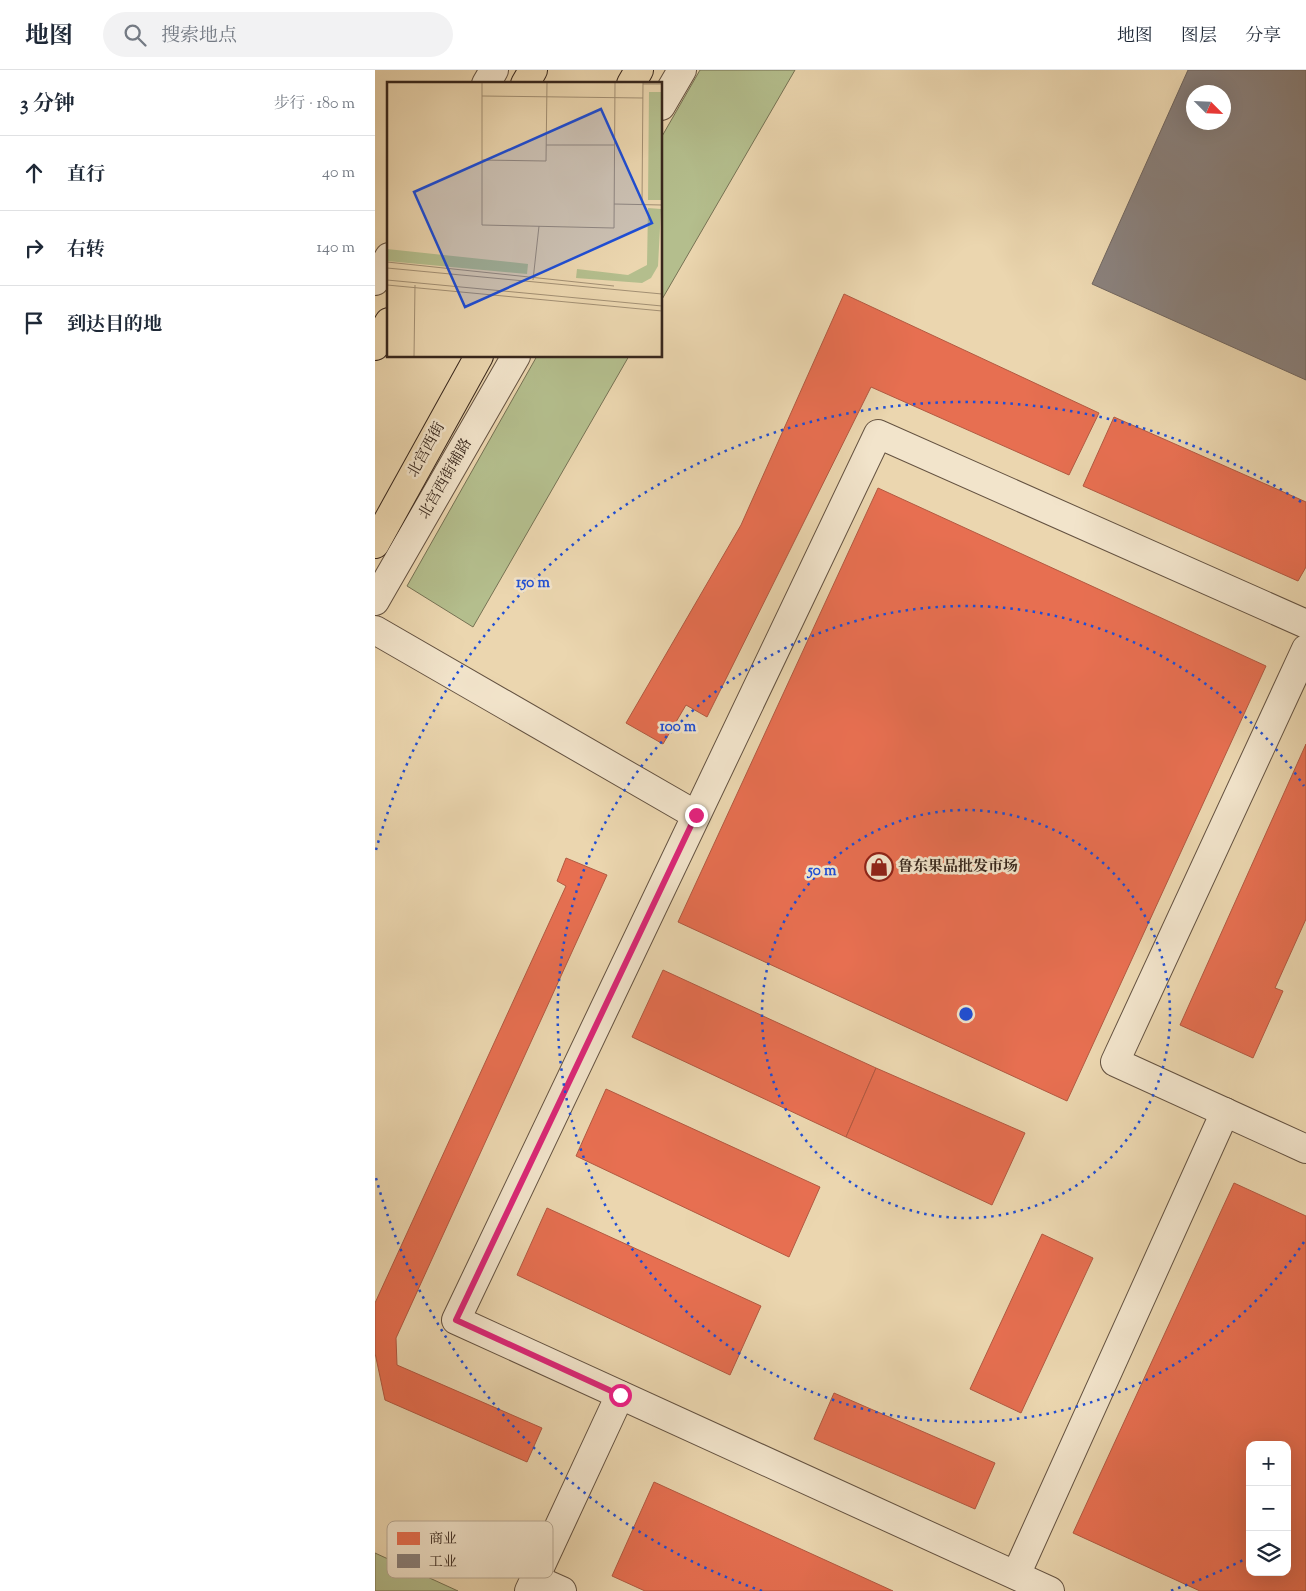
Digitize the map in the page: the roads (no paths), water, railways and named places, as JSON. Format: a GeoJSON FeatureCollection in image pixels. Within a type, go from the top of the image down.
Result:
{"type":"FeatureCollection","features":[{"type":"Feature","properties":{"kind":"main road"},"geometry":{"type":"LineString","coordinates":[[526,82],[533,70]]}},
{"type":"Feature","properties":{"kind":"main road"},"geometry":{"type":"LineString","coordinates":[[632,82],[639,70]]}},
{"type":"Feature","properties":{"kind":"main road"},"geometry":{"type":"LineString","coordinates":[[375,346],[387,325]]}},
{"type":"Feature","properties":{"kind":"main road","name":"北宫西街"},"geometry":{"type":"LineString","coordinates":[[375,544],[478,358]]}},
{"type":"Feature","properties":{"kind":"street"},"geometry":{"type":"LineString","coordinates":[[487,82],[494,70]]}},
{"type":"Feature","properties":{"kind":"street"},"geometry":{"type":"LineString","coordinates":[[663,103],[682,70]]}},
{"type":"Feature","properties":{"kind":"street"},"geometry":{"type":"LineString","coordinates":[[375,281],[387,260]]}},
{"type":"Feature","properties":{"kind":"street","name":"北宫西街辅路"},"geometry":{"type":"LineString","coordinates":[[375,601],[515,358]]}},
{"type":"Feature","properties":{"kind":"street"},"geometry":{"type":"LineString","coordinates":[[1051,1591],[456,1320],[878,434],[1306,624]]}},
{"type":"Feature","properties":{"kind":"street"},"geometry":{"type":"LineString","coordinates":[[375,630],[696,815]]}},
{"type":"Feature","properties":{"kind":"street"},"geometry":{"type":"LineString","coordinates":[[1306,649],[1115,1062],[1306,1148]]}},
{"type":"Feature","properties":{"kind":"street"},"geometry":{"type":"LineString","coordinates":[[1016,1575],[1225,1112]]}},
{"type":"Feature","properties":{"kind":"street"},"geometry":{"type":"LineString","coordinates":[[553,1540],[620,1395]]}},
{"type":"Feature","properties":{"kind":"street"},"geometry":{"type":"LineString","coordinates":[[532,1585],[562,1591]]}},
{"type":"Feature","properties":{"kind":"place","name":"鲁东果品批发市场"},"geometry":{"type":"Point","coordinates":[879,867]}}]}
